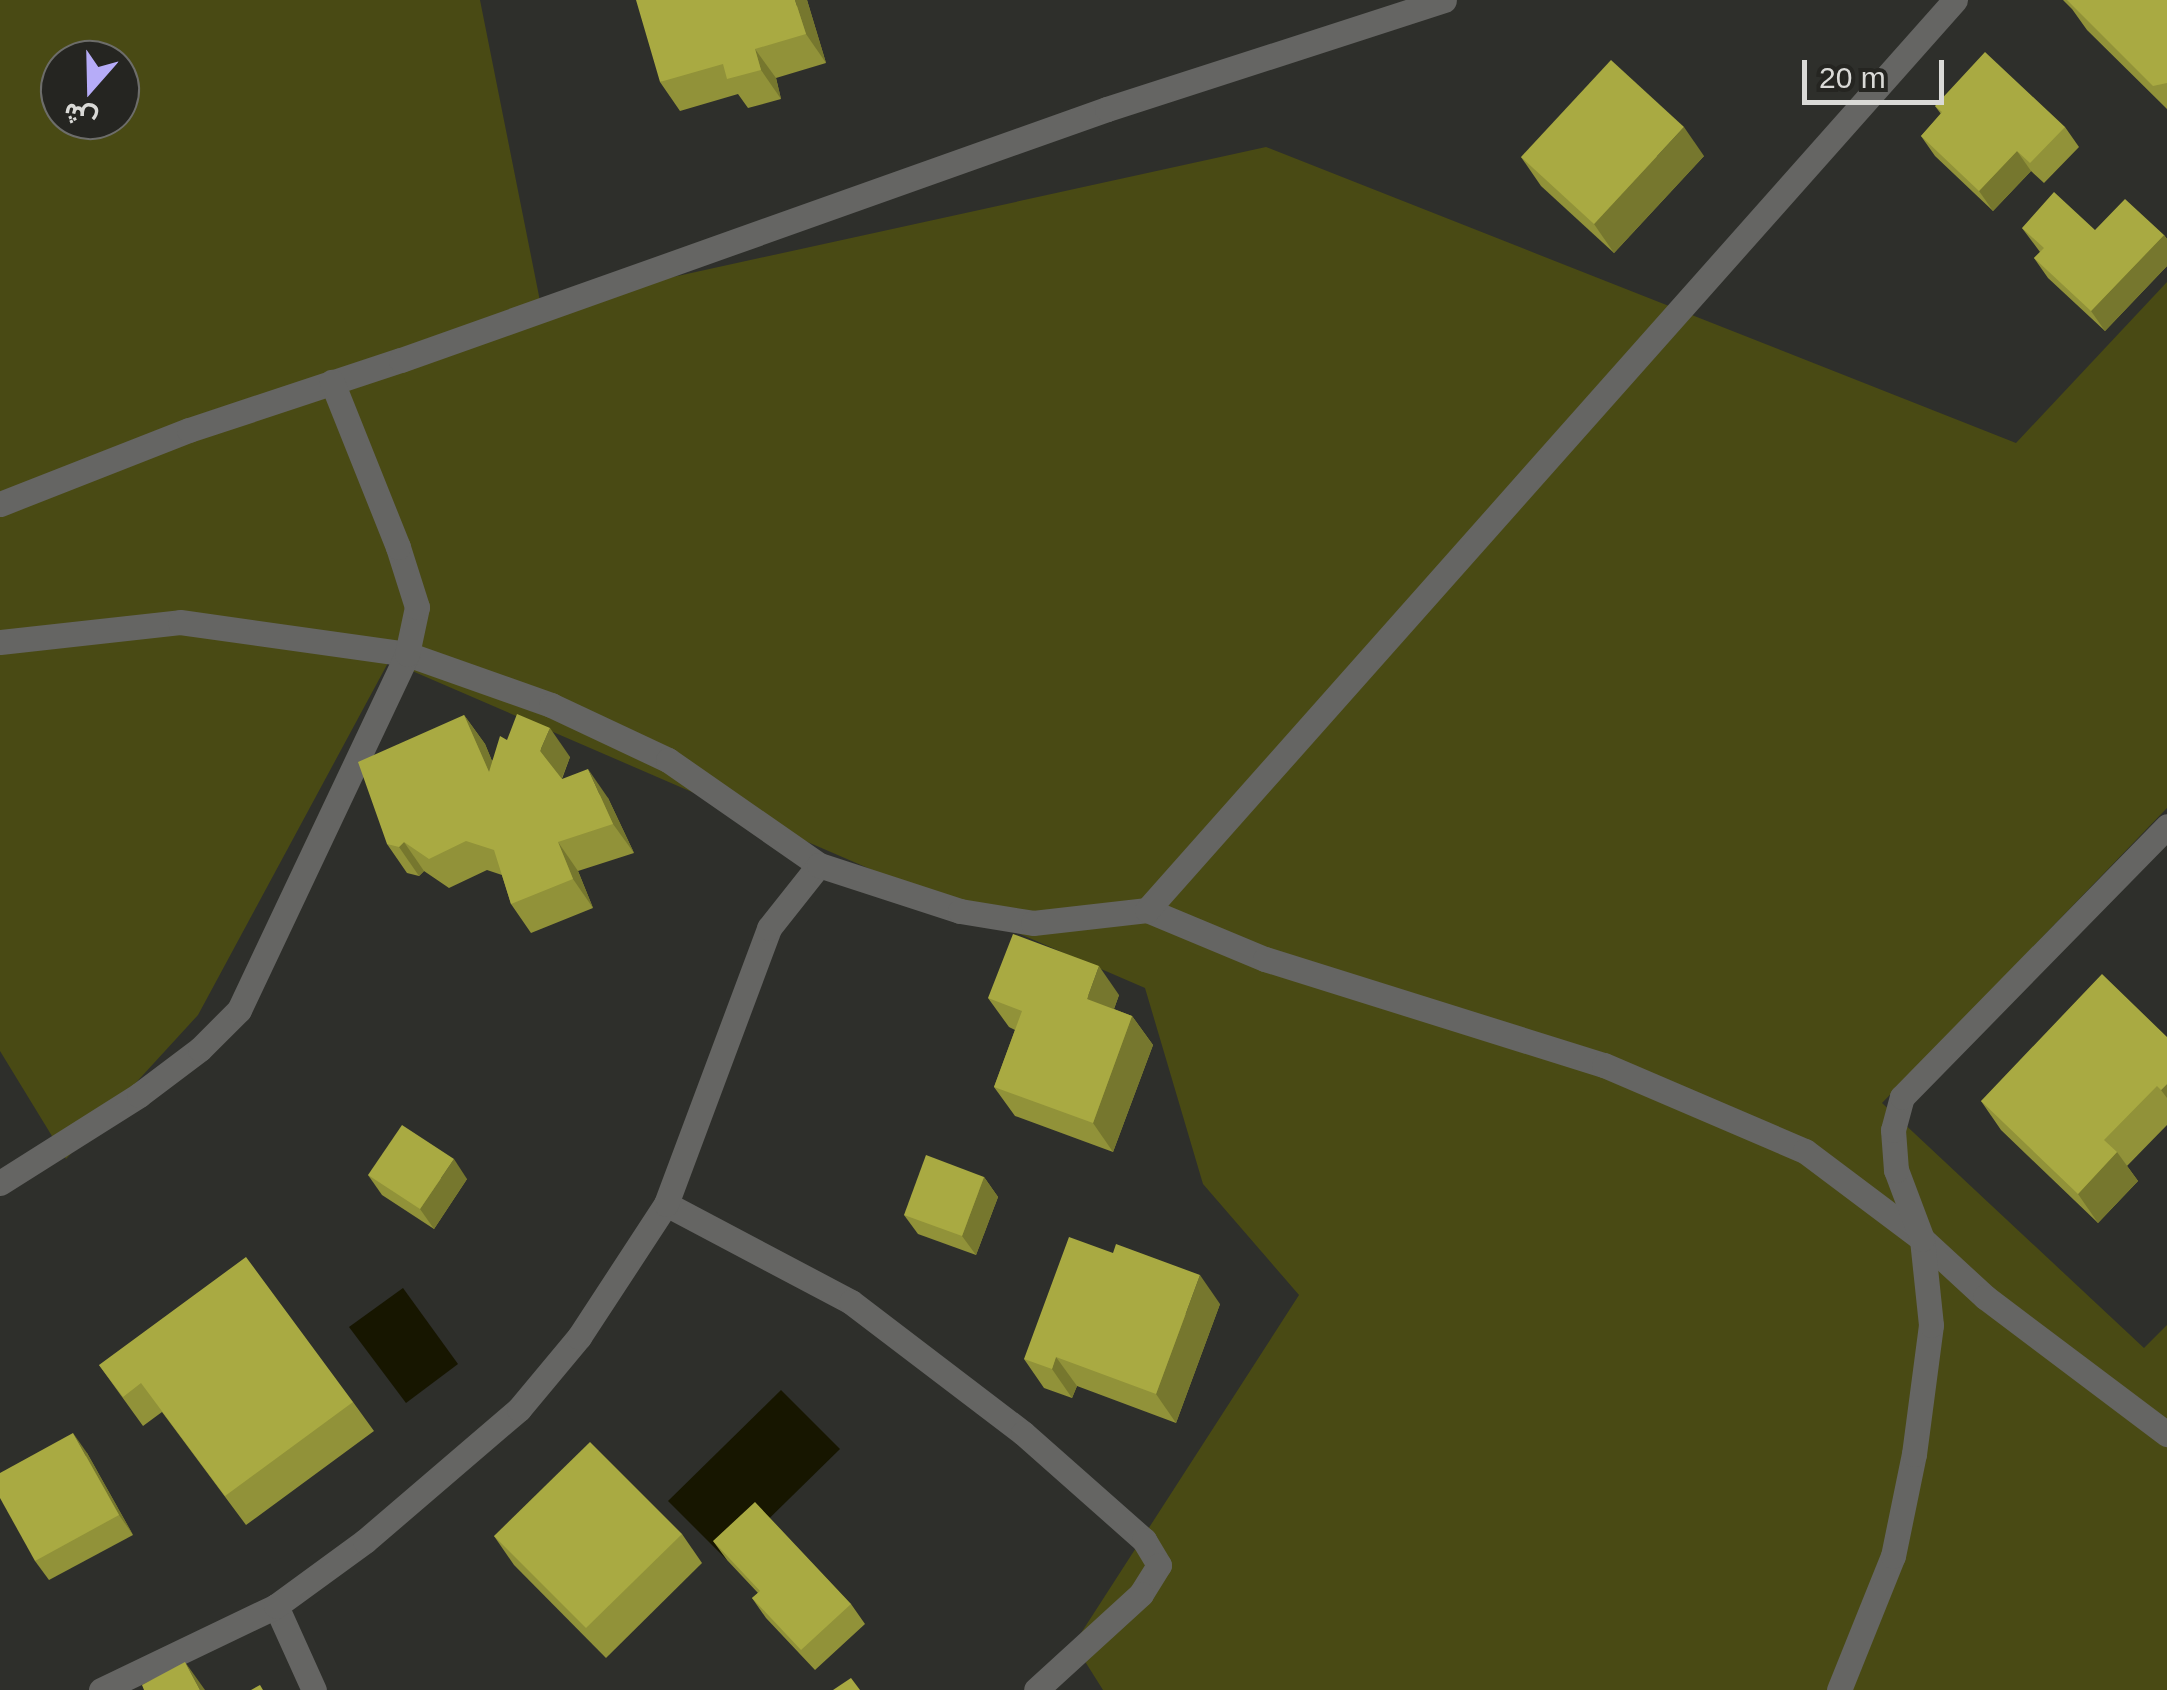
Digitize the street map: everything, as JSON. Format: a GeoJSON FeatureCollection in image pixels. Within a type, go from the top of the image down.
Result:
{"type":"FeatureCollection","features":[{"type":"Feature","properties":{"kind":"street"},"geometry":{"type":"LineString","coordinates":[[0,504],[188,430],[1106,109],[1444,0]]}},
{"type":"Feature","properties":{"kind":"street"},"geometry":{"type":"LineString","coordinates":[[1147,910],[1955,0]]}},
{"type":"Feature","properties":{"kind":"street"},"geometry":{"type":"LineString","coordinates":[[0,1183],[139,1095],[200,1049],[238,1010],[407,654],[417,608],[398,546],[332,382]]}},
{"type":"Feature","properties":{"kind":"street"},"geometry":{"type":"LineString","coordinates":[[0,642],[180,622],[407,654],[551,705],[668,760],[818,865],[960,910],[1032,923],[1147,910],[1265,959],[1604,1065],[1805,1151],[1922,1239],[1985,1297],[2167,1434]]}},
{"type":"Feature","properties":{"kind":"street"},"geometry":{"type":"LineString","coordinates":[[1839,1690],[1893,1556],[1914,1454],[1931,1325],[1922,1239],[1896,1170],[1893,1130],[1902,1097],[2167,826]]}},
{"type":"Feature","properties":{"kind":"street"},"geometry":{"type":"LineString","coordinates":[[102,1690],[276,1606],[365,1541],[519,1409],[578,1337],[666,1204],[769,928],[818,865]]}},
{"type":"Feature","properties":{"kind":"street"},"geometry":{"type":"LineString","coordinates":[[666,1204],[851,1302],[1023,1433],[1144,1540],[1159,1566],[1141,1594],[1036,1690]]}},
{"type":"Feature","properties":{"kind":"street"},"geometry":{"type":"LineString","coordinates":[[276,1606],[314,1690]]}},
{"type":"Feature","properties":{"kind":"shaded area"},"geometry":{"type":"Polygon","coordinates":[[[0,0],[480,0],[541,306],[1266,147],[2016,443],[2167,282],[2167,808],[1882,1103],[2144,1348],[2167,1325],[2167,1690],[1103,1690],[1074,1644],[1299,1295],[1203,1184],[1145,988],[389,661],[198,1015],[66,1159],[0,1051],[0,0]]]}},
{"type":"Feature","properties":{"kind":"shaded area"},"geometry":{"type":"Polygon","coordinates":[[[403,1288],[458,1364],[406,1403],[349,1327],[403,1288]]]}},
{"type":"Feature","properties":{"kind":"shaded area"},"geometry":{"type":"Polygon","coordinates":[[[781,1390],[840,1449],[727,1560],[668,1501],[781,1390]]]}},
{"type":"Feature","properties":{"kind":"building"},"geometry":{"type":"Polygon","coordinates":[[[636,0],[795,0],[806,34],[755,49],[761,70],[727,79],[723,64],[660,82],[636,0]]]}},
{"type":"Feature","properties":{"kind":"building"},"geometry":{"type":"Polygon","coordinates":[[[2067,0],[2167,0],[2167,83],[2153,86],[2067,0]]]}},
{"type":"Feature","properties":{"kind":"building"},"geometry":{"type":"Polygon","coordinates":[[[1985,52],[2065,127],[2030,163],[2017,151],[1979,191],[1921,136],[1942,112],[1935,106],[1985,52]]]}},
{"type":"Feature","properties":{"kind":"building"},"geometry":{"type":"Polygon","coordinates":[[[1611,60],[1684,127],[1594,224],[1521,157],[1611,60]]]}},
{"type":"Feature","properties":{"kind":"building"},"geometry":{"type":"Polygon","coordinates":[[[2054,192],[2095,230],[2125,199],[2164,235],[2091,311],[2034,258],[2044,248],[2022,228],[2054,192]]]}},
{"type":"Feature","properties":{"kind":"building"},"geometry":{"type":"Polygon","coordinates":[[[517,714],[550,728],[540,751],[562,779],[588,769],[613,824],[558,842],[573,879],[511,904],[494,850],[466,841],[429,859],[404,842],[399,847],[387,844],[358,762],[464,715],[489,772],[500,736],[507,740],[517,714]]]}},
{"type":"Feature","properties":{"kind":"building"},"geometry":{"type":"Polygon","coordinates":[[[1013,934],[1099,966],[1087,999],[1132,1016],[1093,1123],[994,1087],[1022,1011],[988,998],[1013,934]]]}},
{"type":"Feature","properties":{"kind":"building"},"geometry":{"type":"Polygon","coordinates":[[[2102,974],[2167,1037],[2167,1084],[2161,1090],[2157,1086],[2104,1140],[2117,1152],[2078,1194],[1981,1101],[2102,974]]]}},
{"type":"Feature","properties":{"kind":"building"},"geometry":{"type":"Polygon","coordinates":[[[402,1125],[454,1159],[420,1209],[368,1175],[402,1125]]]}},
{"type":"Feature","properties":{"kind":"building"},"geometry":{"type":"Polygon","coordinates":[[[926,1155],[984,1177],[962,1236],[904,1215],[926,1155]]]}},
{"type":"Feature","properties":{"kind":"building"},"geometry":{"type":"Polygon","coordinates":[[[1069,1237],[1113,1253],[1116,1244],[1200,1275],[1156,1394],[1056,1357],[1052,1369],[1024,1359],[1069,1237]]]}},
{"type":"Feature","properties":{"kind":"building"},"geometry":{"type":"Polygon","coordinates":[[[246,1257],[353,1402],[225,1496],[141,1383],[123,1397],[99,1365],[246,1257]]]}},
{"type":"Feature","properties":{"kind":"building"},"geometry":{"type":"Polygon","coordinates":[[[73,1433],[119,1515],[35,1561],[0,1498],[0,1473],[73,1433]]]}},
{"type":"Feature","properties":{"kind":"building"},"geometry":{"type":"Polygon","coordinates":[[[590,1442],[682,1534],[586,1628],[494,1536],[590,1442]]]}},
{"type":"Feature","properties":{"kind":"building"},"geometry":{"type":"Polygon","coordinates":[[[755,1502],[851,1604],[801,1650],[752,1598],[760,1591],[713,1541],[755,1502]]]}},
{"type":"Feature","properties":{"kind":"building"},"geometry":{"type":"Polygon","coordinates":[[[185,1662],[200,1690],[144,1690],[142,1685],[185,1662]]]}},
{"type":"Feature","properties":{"kind":"building"},"geometry":{"type":"Polygon","coordinates":[[[851,1678],[860,1690],[833,1690],[851,1678]]]}}]}
